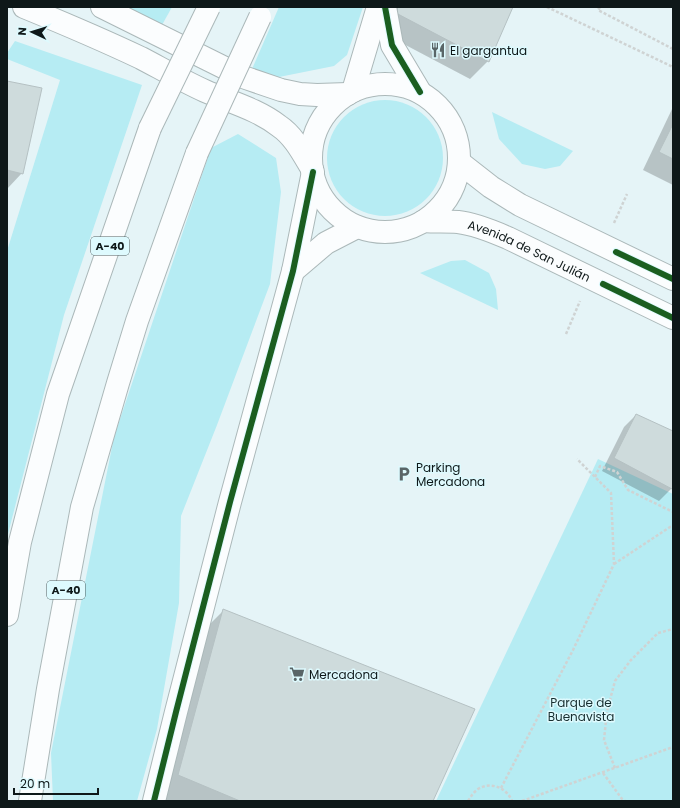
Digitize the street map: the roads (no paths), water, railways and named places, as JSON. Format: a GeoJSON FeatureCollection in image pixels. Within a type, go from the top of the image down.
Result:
{"type":"FeatureCollection","features":[{"type":"Feature","properties":{"kind":"main road"},"geometry":{"type":"LineString","coordinates":[[24,7],[140,58],[205,91],[249,108],[280,126],[293,138],[312,171],[293,271],[230,502],[154,801]]}},
{"type":"Feature","properties":{"kind":"main road"},"geometry":{"type":"LineString","coordinates":[[102,7],[244,77],[281,90],[300,94],[317,95],[350,92],[372,85],[391,84],[401,85],[420,92],[428,97],[444,112],[454,131],[459,152],[459,162],[455,182],[446,200],[432,216],[411,228],[384,232],[371,231],[357,227],[337,214],[328,205],[316,184],[312,171],[311,158],[314,136],[318,126],[331,107],[350,92],[378,7]]}},
{"type":"Feature","properties":{"kind":"main road","name":"A-40"},"geometry":{"type":"LineString","coordinates":[[7,615],[20,542],[58,394],[150,128],[209,7]]}},
{"type":"Feature","properties":{"kind":"main road"},"geometry":{"type":"LineString","coordinates":[[385,7],[392,45],[420,92]]}},
{"type":"Feature","properties":{"kind":"main road","name":"A-40"},"geometry":{"type":"LineString","coordinates":[[30,801],[48,689],[82,507],[118,383],[137,321],[197,153],[263,12]]}},
{"type":"Feature","properties":{"kind":"main road"},"geometry":{"type":"LineString","coordinates":[[459,162],[520,206],[673,279]]}},
{"type":"Feature","properties":{"kind":"main road","name":"Avenida de San Julián"},"geometry":{"type":"LineString","coordinates":[[424,221],[458,222],[490,230],[673,318]]}},
{"type":"Feature","properties":{"kind":"main road"},"geometry":{"type":"LineString","coordinates":[[293,271],[326,244],[357,227]]}},
{"type":"Feature","properties":{"kind":"place","name":"El gargantua"},"geometry":{"type":"Point","coordinates":[438,50]}},
{"type":"Feature","properties":{"kind":"place","name":"Parking Mercadona"},"geometry":{"type":"Point","coordinates":[404,474]}},
{"type":"Feature","properties":{"kind":"place","name":"Mercadona"},"geometry":{"type":"Point","coordinates":[297,674]}},
{"type":"Feature","properties":{"kind":"park label","name":"Parque de Buenavista"},"geometry":{"type":"Point","coordinates":[581,709]}}]}
